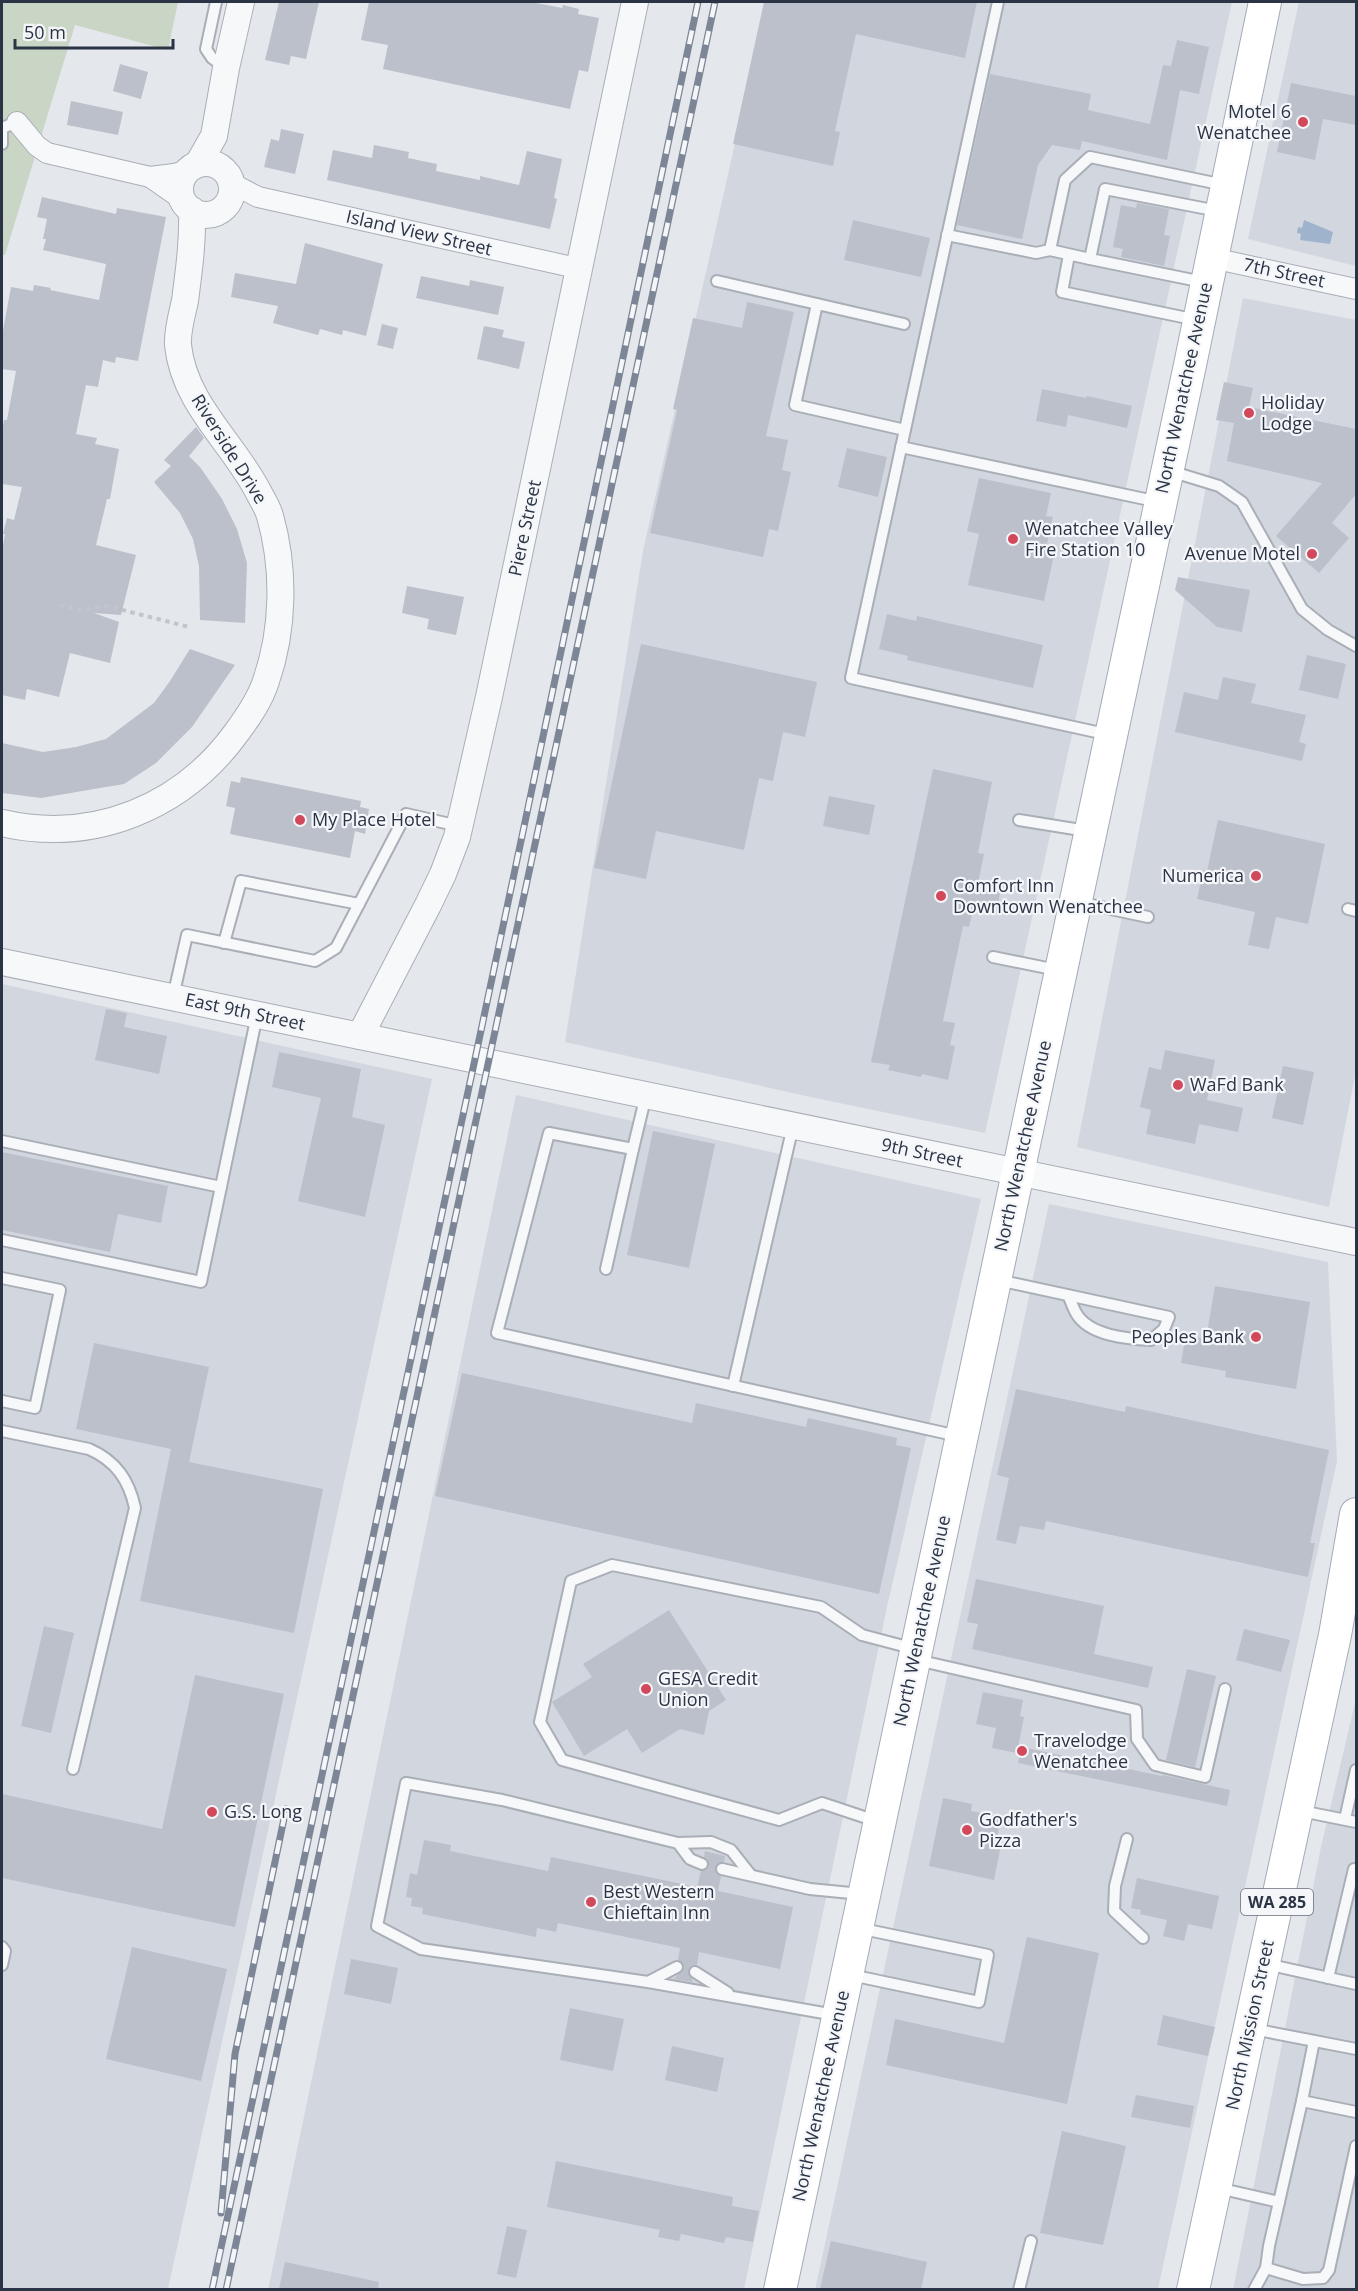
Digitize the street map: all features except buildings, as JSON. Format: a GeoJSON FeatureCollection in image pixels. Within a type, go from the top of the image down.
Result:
{"type":"FeatureCollection","features":[{"type":"Feature","properties":{"kind":"main road","name":"North Wenatchee Avenue"},"geometry":{"type":"LineString","coordinates":[[780,2289],[1266,2]]}},
{"type":"Feature","properties":{"kind":"main road","name":"North Mission Street"},"geometry":{"type":"LineString","coordinates":[[1193,2289],[1335,1635],[1356,1514]]}},
{"type":"Feature","properties":{"kind":"street"},"geometry":{"type":"LineString","coordinates":[[212,196],[214,136],[241,2]]}},
{"type":"Feature","properties":{"kind":"street","name":"Piere Street"},"geometry":{"type":"LineString","coordinates":[[360,1036],[443,874],[460,826],[581,269],[635,2]]}},
{"type":"Feature","properties":{"kind":"street"},"geometry":{"type":"LineString","coordinates":[[7,127],[47,153],[150,177],[212,196]]}},
{"type":"Feature","properties":{"kind":"street"},"geometry":{"type":"LineString","coordinates":[[212,196],[180,184],[214,136]]}},
{"type":"Feature","properties":{"kind":"street"},"geometry":{"type":"LineString","coordinates":[[150,177],[174,174],[193,167],[216,165],[212,196]]}},
{"type":"Feature","properties":{"kind":"street","name":"Island View Street"},"geometry":{"type":"LineString","coordinates":[[212,196],[258,197],[581,269]]}},
{"type":"Feature","properties":{"kind":"street","name":"Riverside Drive"},"geometry":{"type":"LineString","coordinates":[[2,823],[47,830],[92,827],[159,802],[202,773],[252,711],[266,683],[275,650],[280,610],[280,567],[270,514],[239,458],[202,411],[187,382],[178,344],[193,249],[212,196]]}},
{"type":"Feature","properties":{"kind":"street","name":"7th Street"},"geometry":{"type":"LineString","coordinates":[[1210,270],[1356,289]]}},
{"type":"Feature","properties":{"kind":"street","name":"East 9th Street"},"geometry":{"type":"LineString","coordinates":[[2,962],[488,1062]]}},
{"type":"Feature","properties":{"kind":"street","name":"9th Street"},"geometry":{"type":"LineString","coordinates":[[488,1062],[1356,1242]]}},
{"type":"Feature","properties":{"kind":"lane"},"geometry":{"type":"LineString","coordinates":[[216,2],[206,49],[212,58],[226,68]]}},
{"type":"Feature","properties":{"kind":"lane"},"geometry":{"type":"LineString","coordinates":[[998,2],[851,678],[1110,735]]}},
{"type":"Feature","properties":{"kind":"lane"},"geometry":{"type":"LineString","coordinates":[[2,144],[7,127]]}},
{"type":"Feature","properties":{"kind":"lane"},"geometry":{"type":"LineString","coordinates":[[1050,250],[1065,180],[1090,157],[1224,198]]}},
{"type":"Feature","properties":{"kind":"lane"},"geometry":{"type":"LineString","coordinates":[[1090,258],[1105,189],[1224,198]]}},
{"type":"Feature","properties":{"kind":"lane"},"geometry":{"type":"LineString","coordinates":[[947,235],[1036,253],[1050,250],[1090,258],[1210,270]]}},
{"type":"Feature","properties":{"kind":"lane"},"geometry":{"type":"LineString","coordinates":[[1069,255],[1062,292],[1199,321]]}},
{"type":"Feature","properties":{"kind":"lane"},"geometry":{"type":"LineString","coordinates":[[717,281],[904,324]]}},
{"type":"Feature","properties":{"kind":"lane"},"geometry":{"type":"LineString","coordinates":[[817,304],[795,405],[905,430]]}},
{"type":"Feature","properties":{"kind":"lane"},"geometry":{"type":"LineString","coordinates":[[901,447],[1160,502]]}},
{"type":"Feature","properties":{"kind":"lane"},"geometry":{"type":"LineString","coordinates":[[1167,470],[1219,486],[1242,502],[1302,609],[1328,630],[1356,646]]}},
{"type":"Feature","properties":{"kind":"lane"},"geometry":{"type":"LineString","coordinates":[[173,997],[187,935],[315,961],[336,948],[406,814],[460,826]]}},
{"type":"Feature","properties":{"kind":"lane"},"geometry":{"type":"LineString","coordinates":[[1018,820],[1090,832]]}},
{"type":"Feature","properties":{"kind":"lane"},"geometry":{"type":"LineString","coordinates":[[224,943],[241,881],[359,904]]}},
{"type":"Feature","properties":{"kind":"lane"},"geometry":{"type":"LineString","coordinates":[[1075,901],[1149,917]]}},
{"type":"Feature","properties":{"kind":"lane"},"geometry":{"type":"LineString","coordinates":[[993,957],[1061,970]]}},
{"type":"Feature","properties":{"kind":"lane"},"geometry":{"type":"LineString","coordinates":[[2,1240],[201,1282],[257,1014]]}},
{"type":"Feature","properties":{"kind":"lane"},"geometry":{"type":"LineString","coordinates":[[606,1269],[646,1095]]}},
{"type":"Feature","properties":{"kind":"lane"},"geometry":{"type":"LineString","coordinates":[[733,1386],[793,1125]]}},
{"type":"Feature","properties":{"kind":"lane"},"geometry":{"type":"LineString","coordinates":[[633,1149],[549,1133],[497,1333],[962,1437]]}},
{"type":"Feature","properties":{"kind":"lane"},"geometry":{"type":"LineString","coordinates":[[2,1141],[221,1187]]}},
{"type":"Feature","properties":{"kind":"lane"},"geometry":{"type":"LineString","coordinates":[[2,1278],[60,1290],[35,1408],[2,1401]]}},
{"type":"Feature","properties":{"kind":"lane"},"geometry":{"type":"LineString","coordinates":[[995,1279],[1169,1317],[1164,1329],[1151,1341],[1121,1339],[1090,1327],[1077,1315],[1068,1295]]}},
{"type":"Feature","properties":{"kind":"lane"},"geometry":{"type":"LineString","coordinates":[[2,1431],[89,1449],[100,1454],[118,1469],[134,1501],[135,1508],[73,1769]]}},
{"type":"Feature","properties":{"kind":"lane"},"geometry":{"type":"LineString","coordinates":[[879,1822],[822,1803],[779,1820],[562,1760],[540,1722],[571,1581],[612,1565],[821,1606],[862,1635],[915,1655],[1136,1710],[1137,1740],[1155,1765],[1205,1776],[1225,1689]]}},
{"type":"Feature","properties":{"kind":"lane"},"geometry":{"type":"LineString","coordinates":[[1297,1810],[1351,1820],[1356,1770]]}},
{"type":"Feature","properties":{"kind":"lane"},"geometry":{"type":"LineString","coordinates":[[750,1874],[731,1850],[711,1842],[678,1842],[502,1800],[406,1783],[377,1926],[421,1949],[648,1982],[838,2016]]}},
{"type":"Feature","properties":{"kind":"lane"},"geometry":{"type":"LineString","coordinates":[[1127,1839],[1115,1886],[1114,1911],[1143,1938]]}},
{"type":"Feature","properties":{"kind":"lane"},"geometry":{"type":"LineString","coordinates":[[678,1842],[690,1859],[702,1864]]}},
{"type":"Feature","properties":{"kind":"lane"},"geometry":{"type":"LineString","coordinates":[[722,1869],[810,1889],[864,1894]]}},
{"type":"Feature","properties":{"kind":"lane"},"geometry":{"type":"LineString","coordinates":[[1328,1978],[1354,1869],[1356,1870]]}},
{"type":"Feature","properties":{"kind":"lane"},"geometry":{"type":"LineString","coordinates":[[847,1974],[979,2002],[988,1955],[857,1927]]}},
{"type":"Feature","properties":{"kind":"lane"},"geometry":{"type":"LineString","coordinates":[[2,1947],[5,1951],[2,1965]]}},
{"type":"Feature","properties":{"kind":"lane"},"geometry":{"type":"LineString","coordinates":[[1264,1963],[1356,1984]]}},
{"type":"Feature","properties":{"kind":"lane"},"geometry":{"type":"LineString","coordinates":[[648,1982],[676,1967]]}},
{"type":"Feature","properties":{"kind":"lane"},"geometry":{"type":"LineString","coordinates":[[695,1971],[734,1997]]}},
{"type":"Feature","properties":{"kind":"lane"},"geometry":{"type":"LineString","coordinates":[[1250,2028],[1356,2049]]}},
{"type":"Feature","properties":{"kind":"lane"},"geometry":{"type":"LineString","coordinates":[[1254,2289],[1266,2268],[1314,2041]]}},
{"type":"Feature","properties":{"kind":"lane"},"geometry":{"type":"LineString","coordinates":[[1302,2100],[1356,2112]]}},
{"type":"Feature","properties":{"kind":"lane"},"geometry":{"type":"LineString","coordinates":[[1266,2268],[1303,2279],[1323,2278],[1329,2271],[1356,2146]]}},
{"type":"Feature","properties":{"kind":"lane"},"geometry":{"type":"LineString","coordinates":[[1215,2187],[1279,2202]]}},
{"type":"Feature","properties":{"kind":"lane"},"geometry":{"type":"LineString","coordinates":[[1019,2289],[1031,2241]]}},
{"type":"Feature","properties":{"kind":"path"},"geometry":{"type":"LineString","coordinates":[[60,605],[81,610],[106,606],[189,627]]}},
{"type":"Feature","properties":{"kind":"shaded area"},"geometry":{"type":"Polygon","coordinates":[[[767,2],[1232,2],[985,1133],[565,1042],[643,551],[767,2]]]}},
{"type":"Feature","properties":{"kind":"shaded area"},"geometry":{"type":"Polygon","coordinates":[[[1299,2],[1356,2],[1356,266],[1248,239],[1299,2]]]}},
{"type":"Feature","properties":{"kind":"shaded area"},"geometry":{"type":"Polygon","coordinates":[[[1243,298],[1356,320],[1356,1071],[1329,1207],[1077,1147],[1243,298]]]}},
{"type":"Feature","properties":{"kind":"shaded area"},"geometry":{"type":"Polygon","coordinates":[[[2,984],[432,1079],[168,2289],[2,2290],[2,984]]]}},
{"type":"Feature","properties":{"kind":"shaded area"},"geometry":{"type":"Polygon","coordinates":[[[516,1095],[981,1199],[887,1607],[744,2289],[268,2290],[516,1095]]]}},
{"type":"Feature","properties":{"kind":"shaded area"},"geometry":{"type":"Polygon","coordinates":[[[1049,1204],[1328,1262],[1337,1461],[1158,2289],[815,2290],[1049,1204]]]}},
{"type":"Feature","properties":{"kind":"shaded area"},"geometry":{"type":"Polygon","coordinates":[[[1355,1703],[1356,2289],[1233,2290],[1321,1847],[1355,1703]]]}},
{"type":"Feature","properties":{"kind":"green space"},"geometry":{"type":"Polygon","coordinates":[[[2,2],[178,2],[168,50],[75,25],[5,255],[2,255],[2,2]]]}},
{"type":"Feature","properties":{"kind":"water"},"geometry":{"type":"Polygon","coordinates":[[[1304,220],[1333,232],[1330,244],[1300,240],[1301,234],[1297,233],[1298,227],[1302,228],[1304,220]]]}},
{"type":"Feature","properties":{"kind":"railway"},"geometry":{"type":"LineString","coordinates":[[212,2290],[698,2]]}},
{"type":"Feature","properties":{"kind":"railway"},"geometry":{"type":"LineString","coordinates":[[226,2290],[715,2]]}},
{"type":"Feature","properties":{"kind":"railway"},"geometry":{"type":"LineString","coordinates":[[221,2213],[235,2054],[286,1809]]}},
{"type":"Feature","properties":{"kind":"place","name":"Motel 6 Wenatchee"},"geometry":{"type":"Point","coordinates":[1303,122]}},
{"type":"Feature","properties":{"kind":"place","name":"Holiday Lodge"},"geometry":{"type":"Point","coordinates":[1249,413]}},
{"type":"Feature","properties":{"kind":"place","name":"Wenatchee Valley Fire Station 10"},"geometry":{"type":"Point","coordinates":[1013,539]}},
{"type":"Feature","properties":{"kind":"place","name":"Avenue Motel"},"geometry":{"type":"Point","coordinates":[1312,554]}},
{"type":"Feature","properties":{"kind":"place","name":"My Place Hotel"},"geometry":{"type":"Point","coordinates":[300,820]}},
{"type":"Feature","properties":{"kind":"place","name":"Numerica"},"geometry":{"type":"Point","coordinates":[1256,876]}},
{"type":"Feature","properties":{"kind":"place","name":"Comfort Inn Downtown Wenatchee"},"geometry":{"type":"Point","coordinates":[941,896]}},
{"type":"Feature","properties":{"kind":"place","name":"WaFd Bank"},"geometry":{"type":"Point","coordinates":[1178,1085]}},
{"type":"Feature","properties":{"kind":"place","name":"Peoples Bank"},"geometry":{"type":"Point","coordinates":[1256,1337]}},
{"type":"Feature","properties":{"kind":"place","name":"GESA Credit Union"},"geometry":{"type":"Point","coordinates":[646,1689]}},
{"type":"Feature","properties":{"kind":"place","name":"Travelodge Wenatchee"},"geometry":{"type":"Point","coordinates":[1022,1751]}},
{"type":"Feature","properties":{"kind":"place","name":"G.S. Long"},"geometry":{"type":"Point","coordinates":[212,1812]}},
{"type":"Feature","properties":{"kind":"place","name":"Godfather's Pizza"},"geometry":{"type":"Point","coordinates":[967,1830]}},
{"type":"Feature","properties":{"kind":"place","name":"Best Western Chieftain Inn"},"geometry":{"type":"Point","coordinates":[591,1902]}}]}
